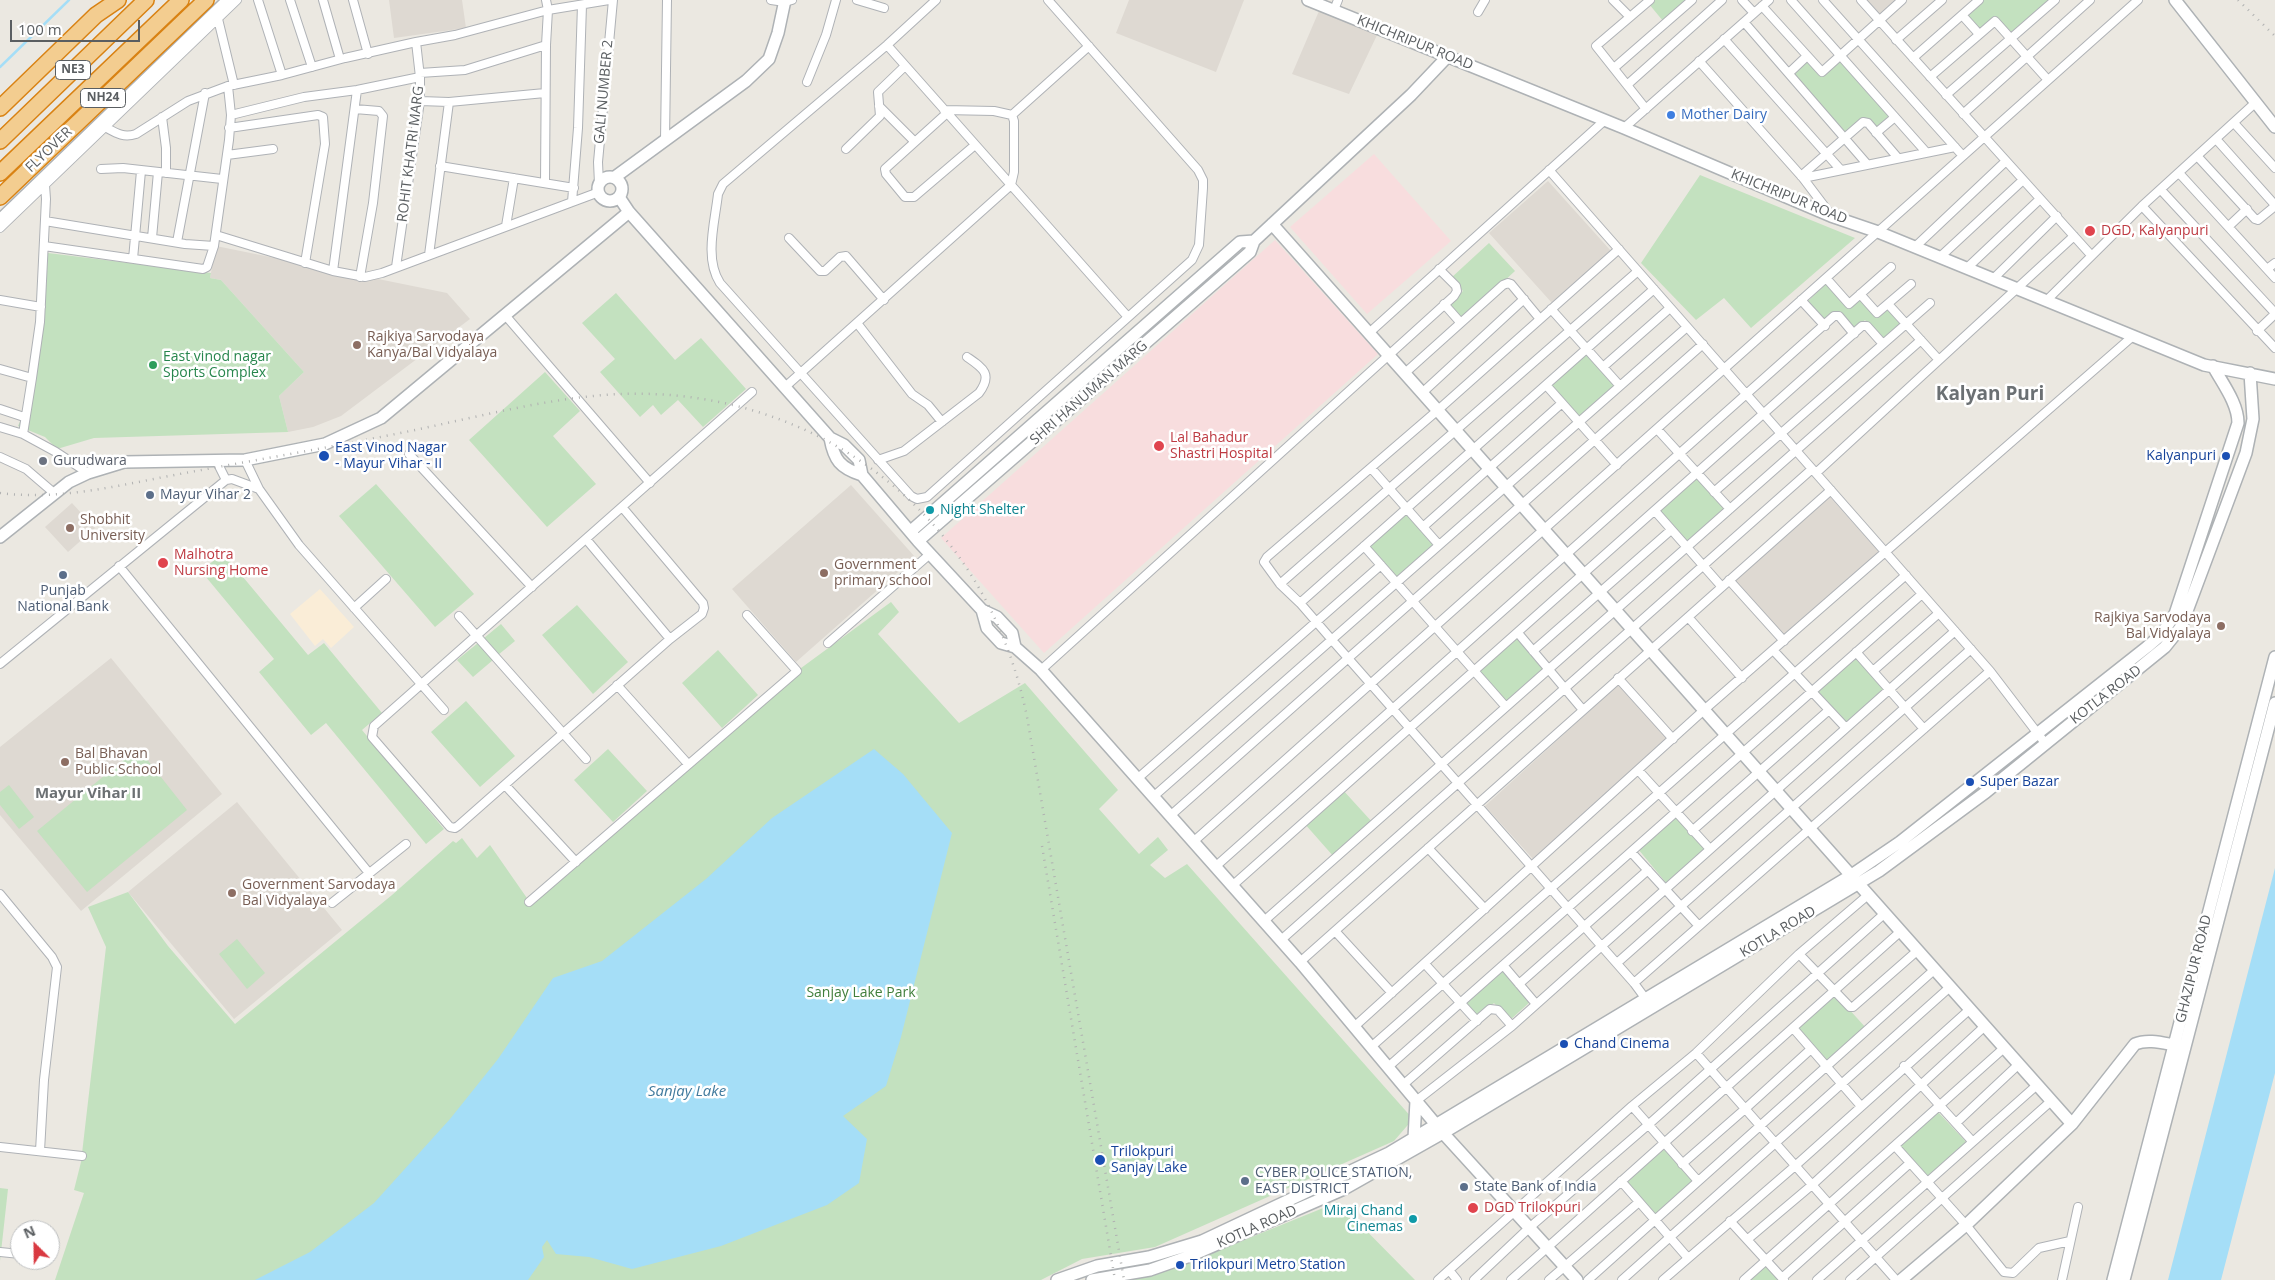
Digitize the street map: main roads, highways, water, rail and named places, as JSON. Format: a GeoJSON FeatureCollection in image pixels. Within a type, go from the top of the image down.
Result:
{"type":"FeatureCollection","features":[{"type":"Feature","properties":{"kind":"highway"},"geometry":{"type":"LineString","coordinates":[[0,108],[96,15],[118,0]]}},
{"type":"Feature","properties":{"kind":"highway","name":"NE3"},"geometry":{"type":"LineString","coordinates":[[0,141],[146,0]]}},
{"type":"Feature","properties":{"kind":"highway","name":"NE3"},"geometry":{"type":"LineString","coordinates":[[0,174],[182,0]]}},
{"type":"Feature","properties":{"kind":"highway","name":"FLYOVER"},"geometry":{"type":"LineString","coordinates":[[0,197],[206,0]]}},
{"type":"Feature","properties":{"kind":"water","name":"Sanjay Lake"},"geometry":{"type":"Polygon","coordinates":[[[874,749],[903,774],[952,833],[901,1037],[886,1086],[843,1116],[867,1139],[859,1183],[827,1205],[721,1246],[632,1269],[589,1257],[556,1254],[547,1240],[542,1247],[544,1257],[528,1280],[255,1280],[310,1252],[374,1203],[450,1119],[498,1059],[553,978],[602,961],[706,879],[772,818],[874,749]]]}},
{"type":"Feature","properties":{"kind":"water"},"geometry":{"type":"Polygon","coordinates":[[[2275,868],[2275,1073],[2221,1280],[2168,1280],[2275,868]]]}},
{"type":"Feature","properties":{"kind":"waterway"},"geometry":{"type":"LineString","coordinates":[[0,67],[69,0]]}},
{"type":"Feature","properties":{"kind":"railway"},"geometry":{"type":"LineString","coordinates":[[2238,0],[2275,36]]}},
{"type":"Feature","properties":{"kind":"railway"},"geometry":{"type":"LineString","coordinates":[[0,493],[46,495],[93,490],[357,442],[533,405],[604,395],[642,394],[679,396],[716,401],[753,410],[822,438],[854,457],[885,479],[912,503],[937,528],[958,556],[994,616],[1019,682],[1027,717],[1124,1280]]}},
{"type":"Feature","properties":{"kind":"railway"},"geometry":{"type":"LineString","coordinates":[[1042,846],[1115,1280]]}},
{"type":"Feature","properties":{"kind":"place","name":"Mother Dairy"},"geometry":{"type":"Point","coordinates":[1671,115]}},
{"type":"Feature","properties":{"kind":"place","name":"DGD, Kalyanpuri"},"geometry":{"type":"Point","coordinates":[2090,231]}},
{"type":"Feature","properties":{"kind":"place","name":"Rajkiya Sarvodaya Kanya/Bal Vidyalaya"},"geometry":{"type":"Point","coordinates":[357,345]}},
{"type":"Feature","properties":{"kind":"place","name":"East vinod nagar Sports Complex"},"geometry":{"type":"Point","coordinates":[153,365]}},
{"type":"Feature","properties":{"kind":"place","name":"Lal Bahadur Shastri Hospital"},"geometry":{"type":"Point","coordinates":[1159,446]}},
{"type":"Feature","properties":{"kind":"place","name":"East Vinod Nagar - Mayur Vihar - II"},"geometry":{"type":"Point","coordinates":[324,456]}},
{"type":"Feature","properties":{"kind":"place","name":"Kalyanpuri"},"geometry":{"type":"Point","coordinates":[2226,456]}},
{"type":"Feature","properties":{"kind":"place","name":"Gurudwara"},"geometry":{"type":"Point","coordinates":[43,461]}},
{"type":"Feature","properties":{"kind":"place","name":"Mayur Vihar 2"},"geometry":{"type":"Point","coordinates":[150,495]}},
{"type":"Feature","properties":{"kind":"place","name":"Night Shelter"},"geometry":{"type":"Point","coordinates":[930,510]}},
{"type":"Feature","properties":{"kind":"place","name":"Shobhit University"},"geometry":{"type":"Point","coordinates":[70,528]}},
{"type":"Feature","properties":{"kind":"place","name":"Malhotra Nursing Home"},"geometry":{"type":"Point","coordinates":[163,563]}},
{"type":"Feature","properties":{"kind":"place","name":"Government primary school"},"geometry":{"type":"Point","coordinates":[824,573]}},
{"type":"Feature","properties":{"kind":"place","name":"Punjab National Bank"},"geometry":{"type":"Point","coordinates":[63,575]}},
{"type":"Feature","properties":{"kind":"place","name":"Rajkiya Sarvodaya Bal Vidyalaya"},"geometry":{"type":"Point","coordinates":[2221,626]}},
{"type":"Feature","properties":{"kind":"place","name":"Bal Bhavan Public School"},"geometry":{"type":"Point","coordinates":[65,762]}},
{"type":"Feature","properties":{"kind":"place","name":"Super Bazar"},"geometry":{"type":"Point","coordinates":[1970,782]}},
{"type":"Feature","properties":{"kind":"place","name":"Government Sarvodaya Bal Vidyalaya"},"geometry":{"type":"Point","coordinates":[232,893]}},
{"type":"Feature","properties":{"kind":"place","name":"Chand Cinema"},"geometry":{"type":"Point","coordinates":[1564,1044]}},
{"type":"Feature","properties":{"kind":"place","name":"Trilokpuri Sanjay Lake"},"geometry":{"type":"Point","coordinates":[1100,1160]}},
{"type":"Feature","properties":{"kind":"place","name":"CYBER POLICE STATION, EAST DISTRICT"},"geometry":{"type":"Point","coordinates":[1245,1181]}},
{"type":"Feature","properties":{"kind":"place","name":"State Bank of India"},"geometry":{"type":"Point","coordinates":[1464,1187]}},
{"type":"Feature","properties":{"kind":"place","name":"DGD Trilokpuri"},"geometry":{"type":"Point","coordinates":[1473,1208]}},
{"type":"Feature","properties":{"kind":"place","name":"Miraj Chand Cinemas"},"geometry":{"type":"Point","coordinates":[1413,1219]}},
{"type":"Feature","properties":{"kind":"place","name":"Trilokpuri Metro Station"},"geometry":{"type":"Point","coordinates":[1180,1265]}},
{"type":"Feature","properties":{"kind":"district","name":"Kalyan Puri"},"geometry":{"type":"Point","coordinates":[1990,395]}},
{"type":"Feature","properties":{"kind":"district","name":"Mayur Vihar II"},"geometry":{"type":"Point","coordinates":[88,794]}},
{"type":"Feature","properties":{"kind":"park label","name":"Sanjay Lake Park"},"geometry":{"type":"Point","coordinates":[861,993]}}]}
